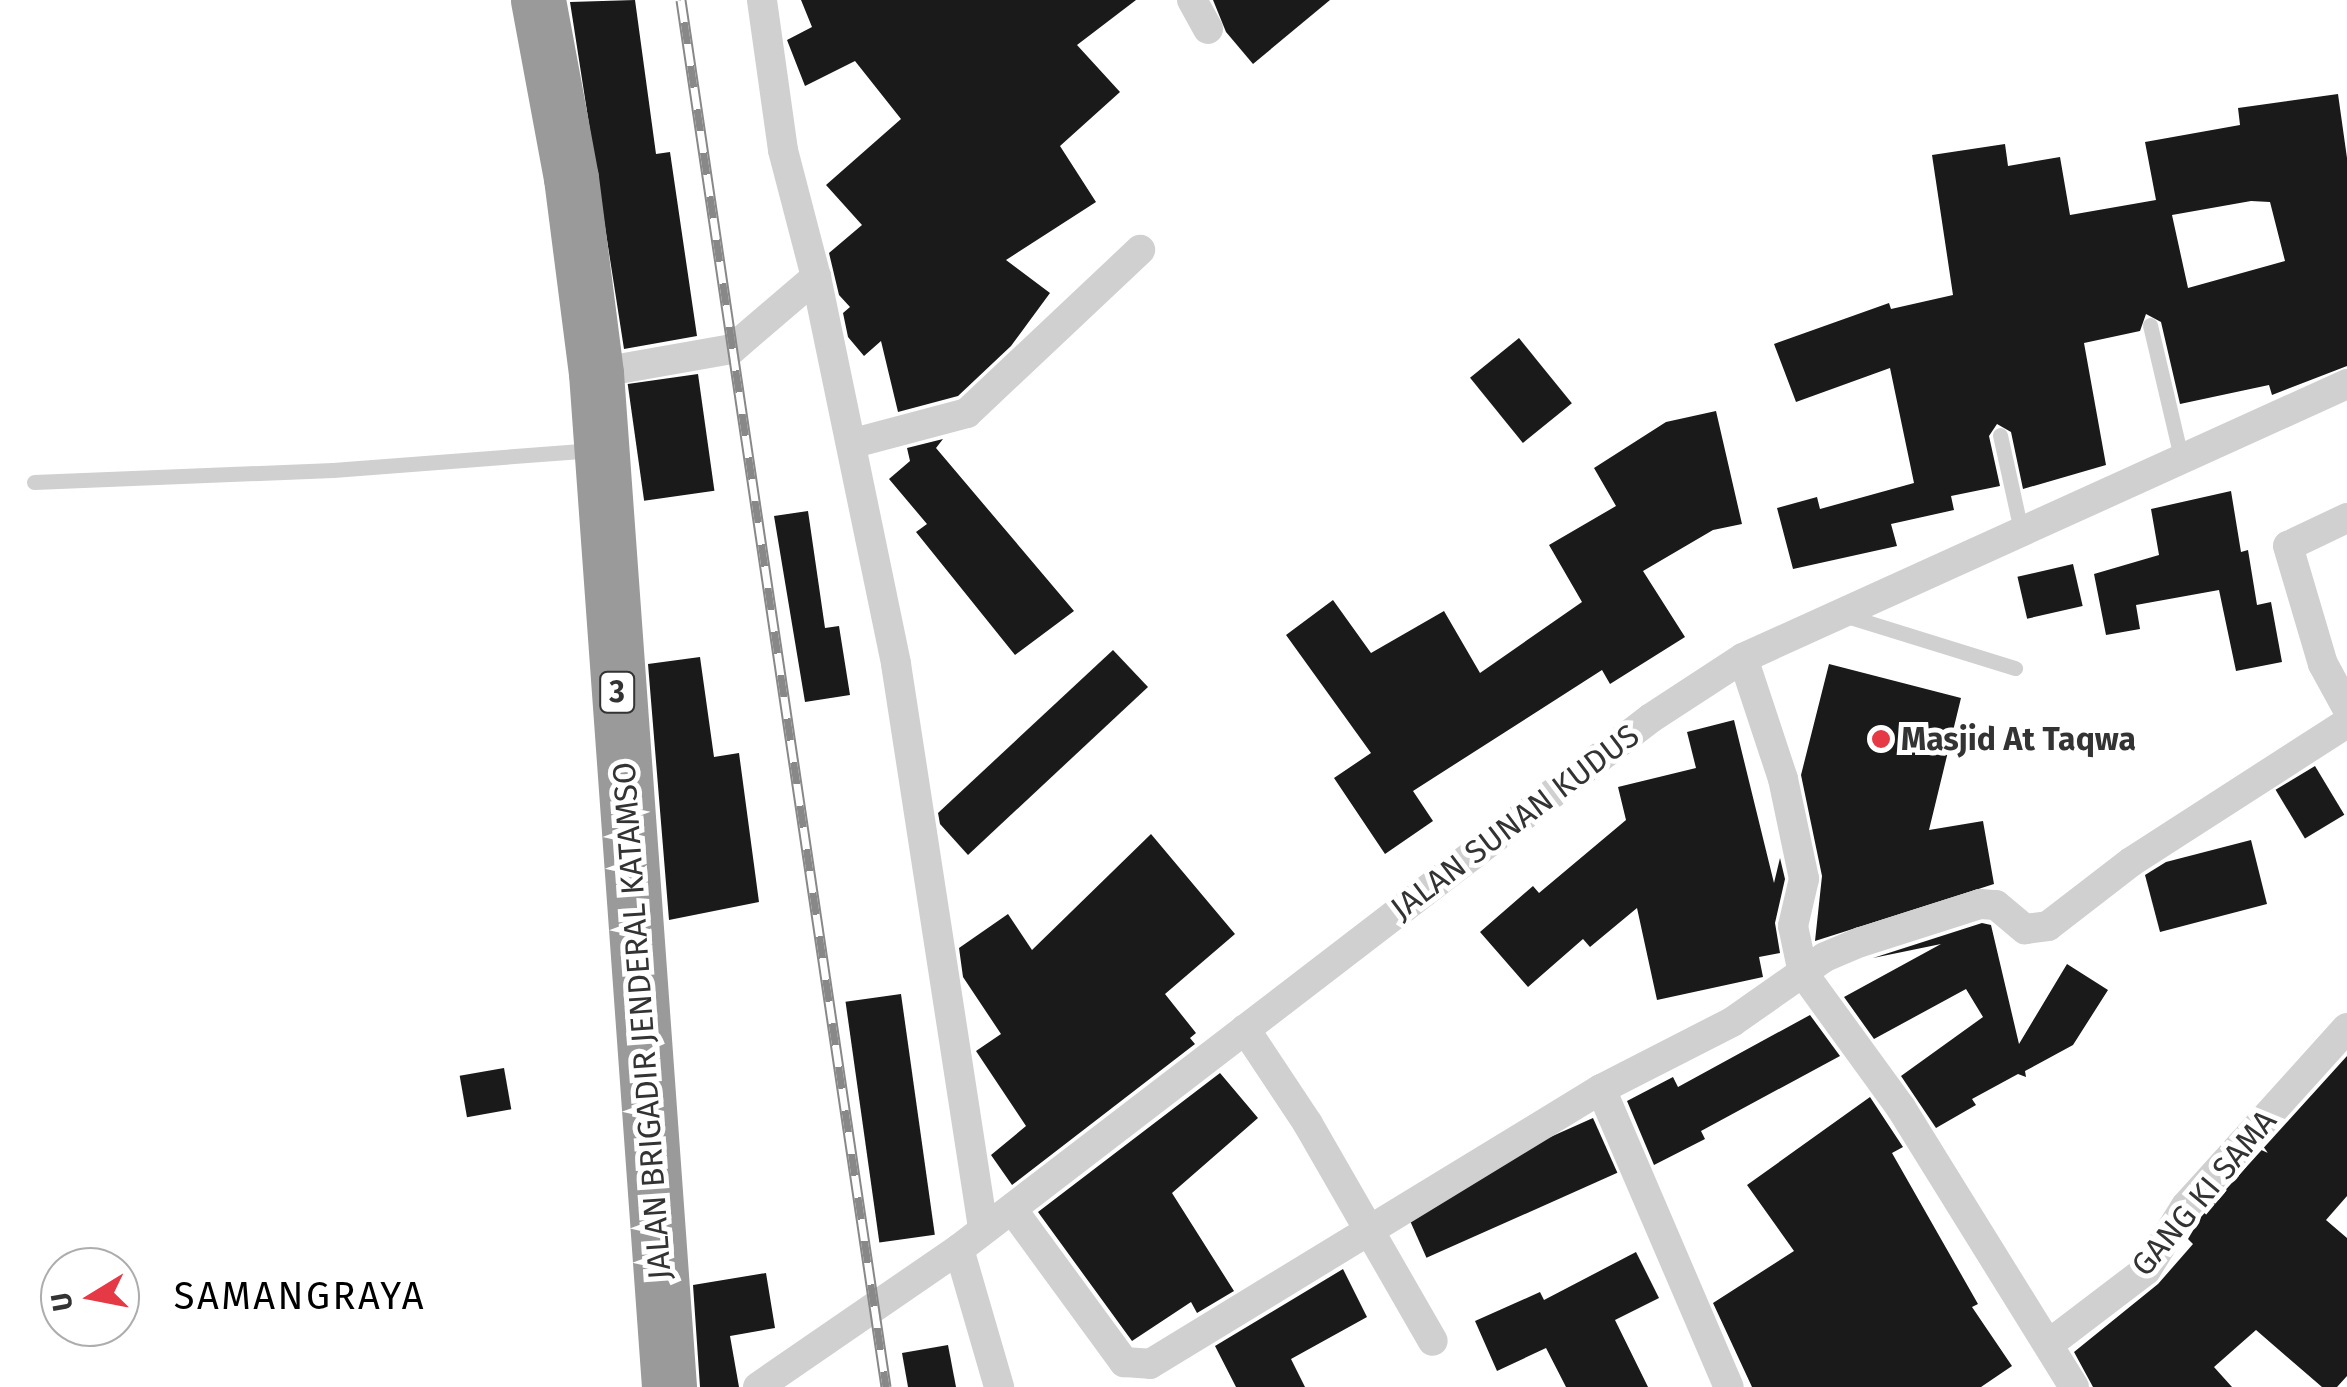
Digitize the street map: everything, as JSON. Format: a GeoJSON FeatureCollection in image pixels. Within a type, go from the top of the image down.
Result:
{"type":"FeatureCollection","features":[{"type":"Feature","properties":{"kind":"highway","name":"JALAN BRIGADIR JENDERAL KATAMSO"},"geometry":{"type":"LineString","coordinates":[[538,0],[572,178],[596,373],[598,450],[669,1387]]}},
{"type":"Feature","properties":{"kind":"street"},"geometry":{"type":"LineString","coordinates":[[762,0],[783,150],[854,443],[896,664],[983,1228]]}},
{"type":"Feature","properties":{"kind":"street"},"geometry":{"type":"LineString","coordinates":[[1192,0],[1208,28]]}},
{"type":"Feature","properties":{"kind":"street"},"geometry":{"type":"LineString","coordinates":[[854,443],[966,413],[1140,250]]}},
{"type":"Feature","properties":{"kind":"street"},"geometry":{"type":"LineString","coordinates":[[596,373],[732,349],[816,277]]}},
{"type":"Feature","properties":{"kind":"street","name":"JALAN SUNAN KUDUS"},"geometry":{"type":"LineString","coordinates":[[758,1387],[959,1249],[1651,718],[1743,658],[1847,616],[2347,384]]}},
{"type":"Feature","properties":{"kind":"street"},"geometry":{"type":"LineString","coordinates":[[2347,518],[2288,546],[2324,664],[2347,708]]}},
{"type":"Feature","properties":{"kind":"street"},"geometry":{"type":"LineString","coordinates":[[1743,658],[1783,779],[1804,879],[1794,926],[1803,974],[1900,1108],[2074,1387]]}},
{"type":"Feature","properties":{"kind":"street"},"geometry":{"type":"LineString","coordinates":[[1012,1209],[1124,1362],[1136,1366],[1601,1090],[1732,1022],[1803,974],[1861,942],[1980,904],[1996,905],[2025,929],[2048,926],[2131,862],[2347,722]]}},
{"type":"Feature","properties":{"kind":"street"},"geometry":{"type":"LineString","coordinates":[[1244,1028],[1433,1341]]}},
{"type":"Feature","properties":{"kind":"street","name":"GANG KI SAMA"},"geometry":{"type":"LineString","coordinates":[[2049,1344],[2146,1270],[2186,1206],[2347,1028]]}},
{"type":"Feature","properties":{"kind":"street"},"geometry":{"type":"LineString","coordinates":[[1601,1090],[1730,1387]]}},
{"type":"Feature","properties":{"kind":"street"},"geometry":{"type":"LineString","coordinates":[[959,1249],[999,1387]]}},
{"type":"Feature","properties":{"kind":"lane"},"geometry":{"type":"LineString","coordinates":[[2150,325],[2182,461]]}},
{"type":"Feature","properties":{"kind":"lane"},"geometry":{"type":"LineString","coordinates":[[2000,435],[2022,535]]}},
{"type":"Feature","properties":{"kind":"lane"},"geometry":{"type":"LineString","coordinates":[[34,482],[333,470],[598,450]]}},
{"type":"Feature","properties":{"kind":"lane"},"geometry":{"type":"LineString","coordinates":[[1847,616],[2015,668]]}},
{"type":"Feature","properties":{"kind":"building"},"geometry":{"type":"Polygon","coordinates":[[[635,0],[656,154],[670,152],[697,336],[624,349],[570,2],[635,0]]]}},
{"type":"Feature","properties":{"kind":"building"},"geometry":{"type":"Polygon","coordinates":[[[801,0],[1136,0],[1077,45],[1120,92],[1060,146],[1096,202],[1006,260],[1050,293],[1011,346],[958,396],[898,412],[881,341],[864,356],[848,337],[843,313],[850,307],[839,295],[829,253],[862,225],[826,185],[901,119],[855,61],[805,86],[787,40],[812,27],[801,0]]]}},
{"type":"Feature","properties":{"kind":"building"},"geometry":{"type":"Polygon","coordinates":[[[1213,0],[1330,0],[1253,64],[1226,32],[1213,0]]]}},
{"type":"Feature","properties":{"kind":"building"},"geometry":{"type":"Polygon","coordinates":[[[2338,94],[2347,158],[2347,366],[2272,395],[2269,385],[2180,404],[2161,322],[2146,314],[2140,331],[2084,343],[2106,465],[2023,489],[2011,432],[1997,424],[1989,436],[2000,486],[1951,496],[1954,510],[1891,524],[1897,546],[1793,569],[1777,508],[1817,497],[1820,509],[1914,483],[1890,368],[1796,402],[1774,344],[1889,303],[1891,309],[1953,295],[1932,155],[2005,144],[2008,166],[2060,157],[2070,215],[2156,200],[2145,142],[2240,125],[2238,108],[2338,94]],[[2251,201],[2172,215],[2188,288],[2285,261],[2270,202],[2251,201]]]}},
{"type":"Feature","properties":{"kind":"building"},"geometry":{"type":"Polygon","coordinates":[[[1519,338],[1572,403],[1523,443],[1470,378],[1519,338]]]}},
{"type":"Feature","properties":{"kind":"building"},"geometry":{"type":"Polygon","coordinates":[[[698,374],[714,491],[644,501],[628,384],[698,374]]]}},
{"type":"Feature","properties":{"kind":"building"},"geometry":{"type":"Polygon","coordinates":[[[1716,411],[1742,524],[1713,530],[1643,571],[1685,637],[1610,684],[1602,670],[1413,791],[1433,821],[1385,854],[1334,778],[1371,753],[1286,635],[1333,600],[1371,653],[1444,611],[1480,673],[1582,602],[1549,545],[1616,506],[1594,468],[1666,422],[1716,411]]]}},
{"type":"Feature","properties":{"kind":"building"},"geometry":{"type":"Polygon","coordinates":[[[943,439],[936,448],[1074,611],[1015,655],[916,532],[927,524],[889,479],[910,461],[907,448],[943,439]]]}},
{"type":"Feature","properties":{"kind":"building"},"geometry":{"type":"Polygon","coordinates":[[[2231,491],[2241,552],[2248,550],[2257,605],[2271,602],[2282,662],[2236,671],[2219,590],[2136,605],[2140,629],[2106,635],[2094,574],[2159,555],[2151,509],[2231,491]]]}},
{"type":"Feature","properties":{"kind":"building"},"geometry":{"type":"Polygon","coordinates":[[[808,511],[825,628],[839,626],[850,695],[805,702],[774,516],[808,511]]]}},
{"type":"Feature","properties":{"kind":"building"},"geometry":{"type":"Polygon","coordinates":[[[2073,564],[2083,606],[2027,619],[2017,577],[2073,564]]]}},
{"type":"Feature","properties":{"kind":"building"},"geometry":{"type":"Polygon","coordinates":[[[1113,650],[1148,687],[968,855],[940,824],[938,813],[1113,650]]]}},
{"type":"Feature","properties":{"kind":"building"},"geometry":{"type":"Polygon","coordinates":[[[700,657],[714,757],[739,753],[759,902],[669,920],[648,664],[700,657]]]}},
{"type":"Feature","properties":{"kind":"building"},"geometry":{"type":"Polygon","coordinates":[[[1829,664],[1961,698],[1929,830],[1983,821],[1994,884],[1815,941],[1822,876],[1801,775],[1829,664]]]}},
{"type":"Feature","properties":{"kind":"building"},"geometry":{"type":"Polygon","coordinates":[[[1734,720],[1774,883],[1780,858],[1785,879],[1775,923],[1780,953],[1759,957],[1763,977],[1657,1000],[1637,908],[1590,947],[1583,939],[1528,987],[1480,932],[1533,886],[1539,893],[1626,820],[1618,787],[1696,768],[1687,732],[1734,720]]]}},
{"type":"Feature","properties":{"kind":"building"},"geometry":{"type":"Polygon","coordinates":[[[2315,766],[2344,815],[2305,839],[2276,790],[2315,766]]]}},
{"type":"Feature","properties":{"kind":"building"},"geometry":{"type":"Polygon","coordinates":[[[1151,834],[1235,934],[1165,994],[1196,1033],[1190,1038],[1195,1044],[1012,1185],[991,1155],[1026,1126],[976,1051],[1001,1034],[963,977],[959,948],[1008,914],[1032,950],[1151,834]]]}},
{"type":"Feature","properties":{"kind":"building"},"geometry":{"type":"Polygon","coordinates":[[[2251,840],[2267,904],[2160,932],[2145,875],[2166,862],[2251,840]]]}},
{"type":"Feature","properties":{"kind":"building"},"geometry":{"type":"Polygon","coordinates":[[[1982,923],[1991,925],[2019,1044],[2067,964],[2108,990],[2073,1045],[2025,1071],[2026,1077],[2018,1074],[1972,1099],[1976,1105],[1936,1128],[1901,1076],[1983,1017],[1966,989],[1874,1039],[1844,997],[1941,944],[1873,958],[1982,923]]]}},
{"type":"Feature","properties":{"kind":"building"},"geometry":{"type":"Polygon","coordinates":[[[901,994],[935,1235],[879,1242],[846,1002],[901,994]]]}},
{"type":"Feature","properties":{"kind":"building"},"geometry":{"type":"Polygon","coordinates":[[[1810,1015],[1840,1056],[1701,1131],[1705,1139],[1654,1165],[1627,1101],[1673,1077],[1678,1087],[1810,1015]]]}},
{"type":"Feature","properties":{"kind":"building"},"geometry":{"type":"Polygon","coordinates":[[[2347,1056],[2347,1196],[2326,1220],[2347,1238],[2347,1376],[2337,1387],[2322,1387],[2256,1330],[2214,1367],[2232,1387],[2093,1387],[2074,1352],[2158,1284],[2193,1244],[2188,1239],[2201,1217],[2347,1056]]]}},
{"type":"Feature","properties":{"kind":"building"},"geometry":{"type":"Polygon","coordinates":[[[504,1068],[511,1109],[467,1117],[460,1076],[504,1068]]]}},
{"type":"Feature","properties":{"kind":"building"},"geometry":{"type":"Polygon","coordinates":[[[1220,1073],[1258,1118],[1172,1193],[1234,1291],[1197,1313],[1191,1302],[1132,1341],[1038,1212],[1220,1073]]]}},
{"type":"Feature","properties":{"kind":"building"},"geometry":{"type":"Polygon","coordinates":[[[1870,1097],[1903,1147],[1892,1153],[1978,1304],[1972,1307],[2012,1366],[1981,1387],[1752,1387],[1713,1303],[1794,1251],[1747,1185],[1870,1097]]]}},
{"type":"Feature","properties":{"kind":"building"},"geometry":{"type":"Polygon","coordinates":[[[1593,1118],[1617,1173],[1426,1258],[1402,1203],[1593,1118]]]}},
{"type":"Feature","properties":{"kind":"building"},"geometry":{"type":"Polygon","coordinates":[[[1636,1252],[1659,1298],[1615,1320],[1648,1387],[1566,1387],[1546,1348],[1497,1371],[1475,1321],[1540,1292],[1544,1300],[1636,1252]]]}},
{"type":"Feature","properties":{"kind":"building"},"geometry":{"type":"Polygon","coordinates":[[[1343,1269],[1367,1317],[1291,1359],[1305,1387],[1236,1387],[1215,1346],[1343,1269]]]}},
{"type":"Feature","properties":{"kind":"building"},"geometry":{"type":"Polygon","coordinates":[[[766,1273],[775,1328],[730,1336],[739,1387],[700,1387],[693,1285],[766,1273]]]}},
{"type":"Feature","properties":{"kind":"building"},"geometry":{"type":"Polygon","coordinates":[[[948,1345],[956,1387],[908,1387],[902,1353],[948,1345]]]}},
{"type":"Feature","properties":{"kind":"railway"},"geometry":{"type":"LineString","coordinates":[[681,0],[886,1387]]}},
{"type":"Feature","properties":{"kind":"place","name":"Masjid At Taqwa"},"geometry":{"type":"Point","coordinates":[1881,739]}},
{"type":"Feature","properties":{"kind":"district","name":"SAMANGRAYA"},"geometry":{"type":"Point","coordinates":[300,1297]}}]}
